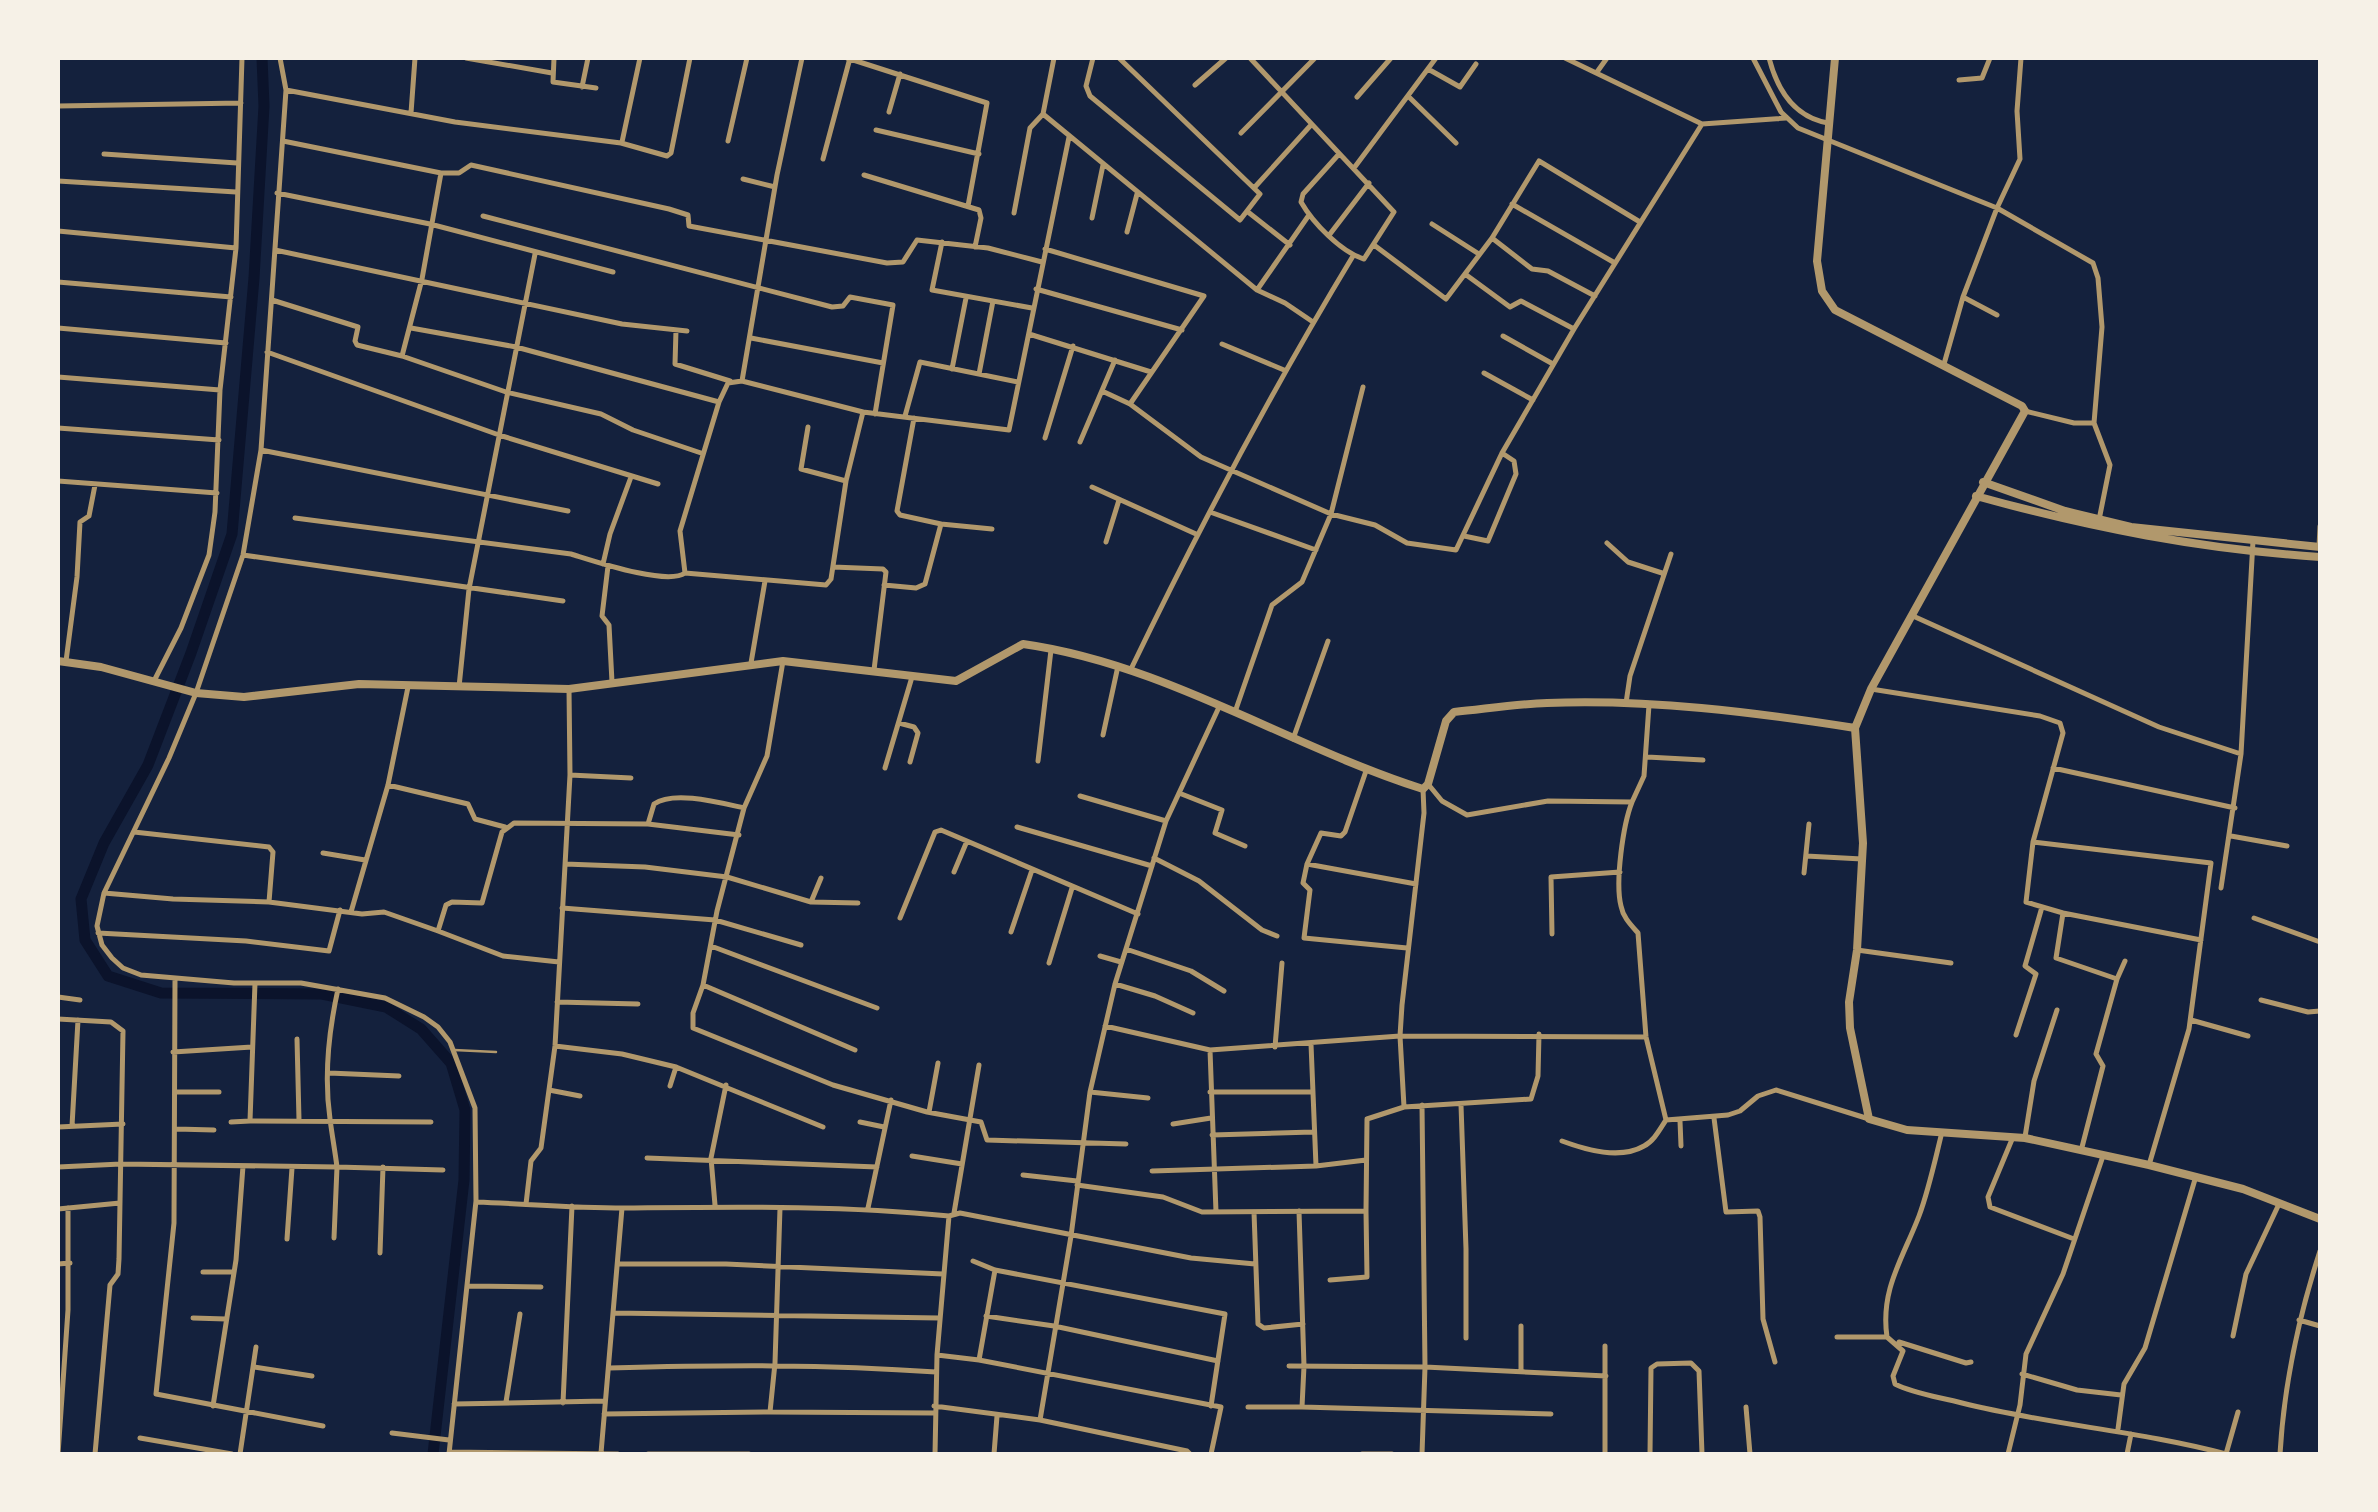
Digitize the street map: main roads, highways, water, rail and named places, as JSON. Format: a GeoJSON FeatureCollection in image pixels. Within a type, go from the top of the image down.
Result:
{"type":"FeatureCollection","features":[{"type":"Feature","properties":{"kind":"waterway"},"geometry":{"type":"LineString","coordinates":[[262,58],[264,106],[254,278],[232,534],[148,765],[104,843],[81,899],[85,940],[108,976],[161,993],[322,994],[386,1007],[421,1029],[451,1063],[465,1110],[464,1180],[433,1454]]}}]}
